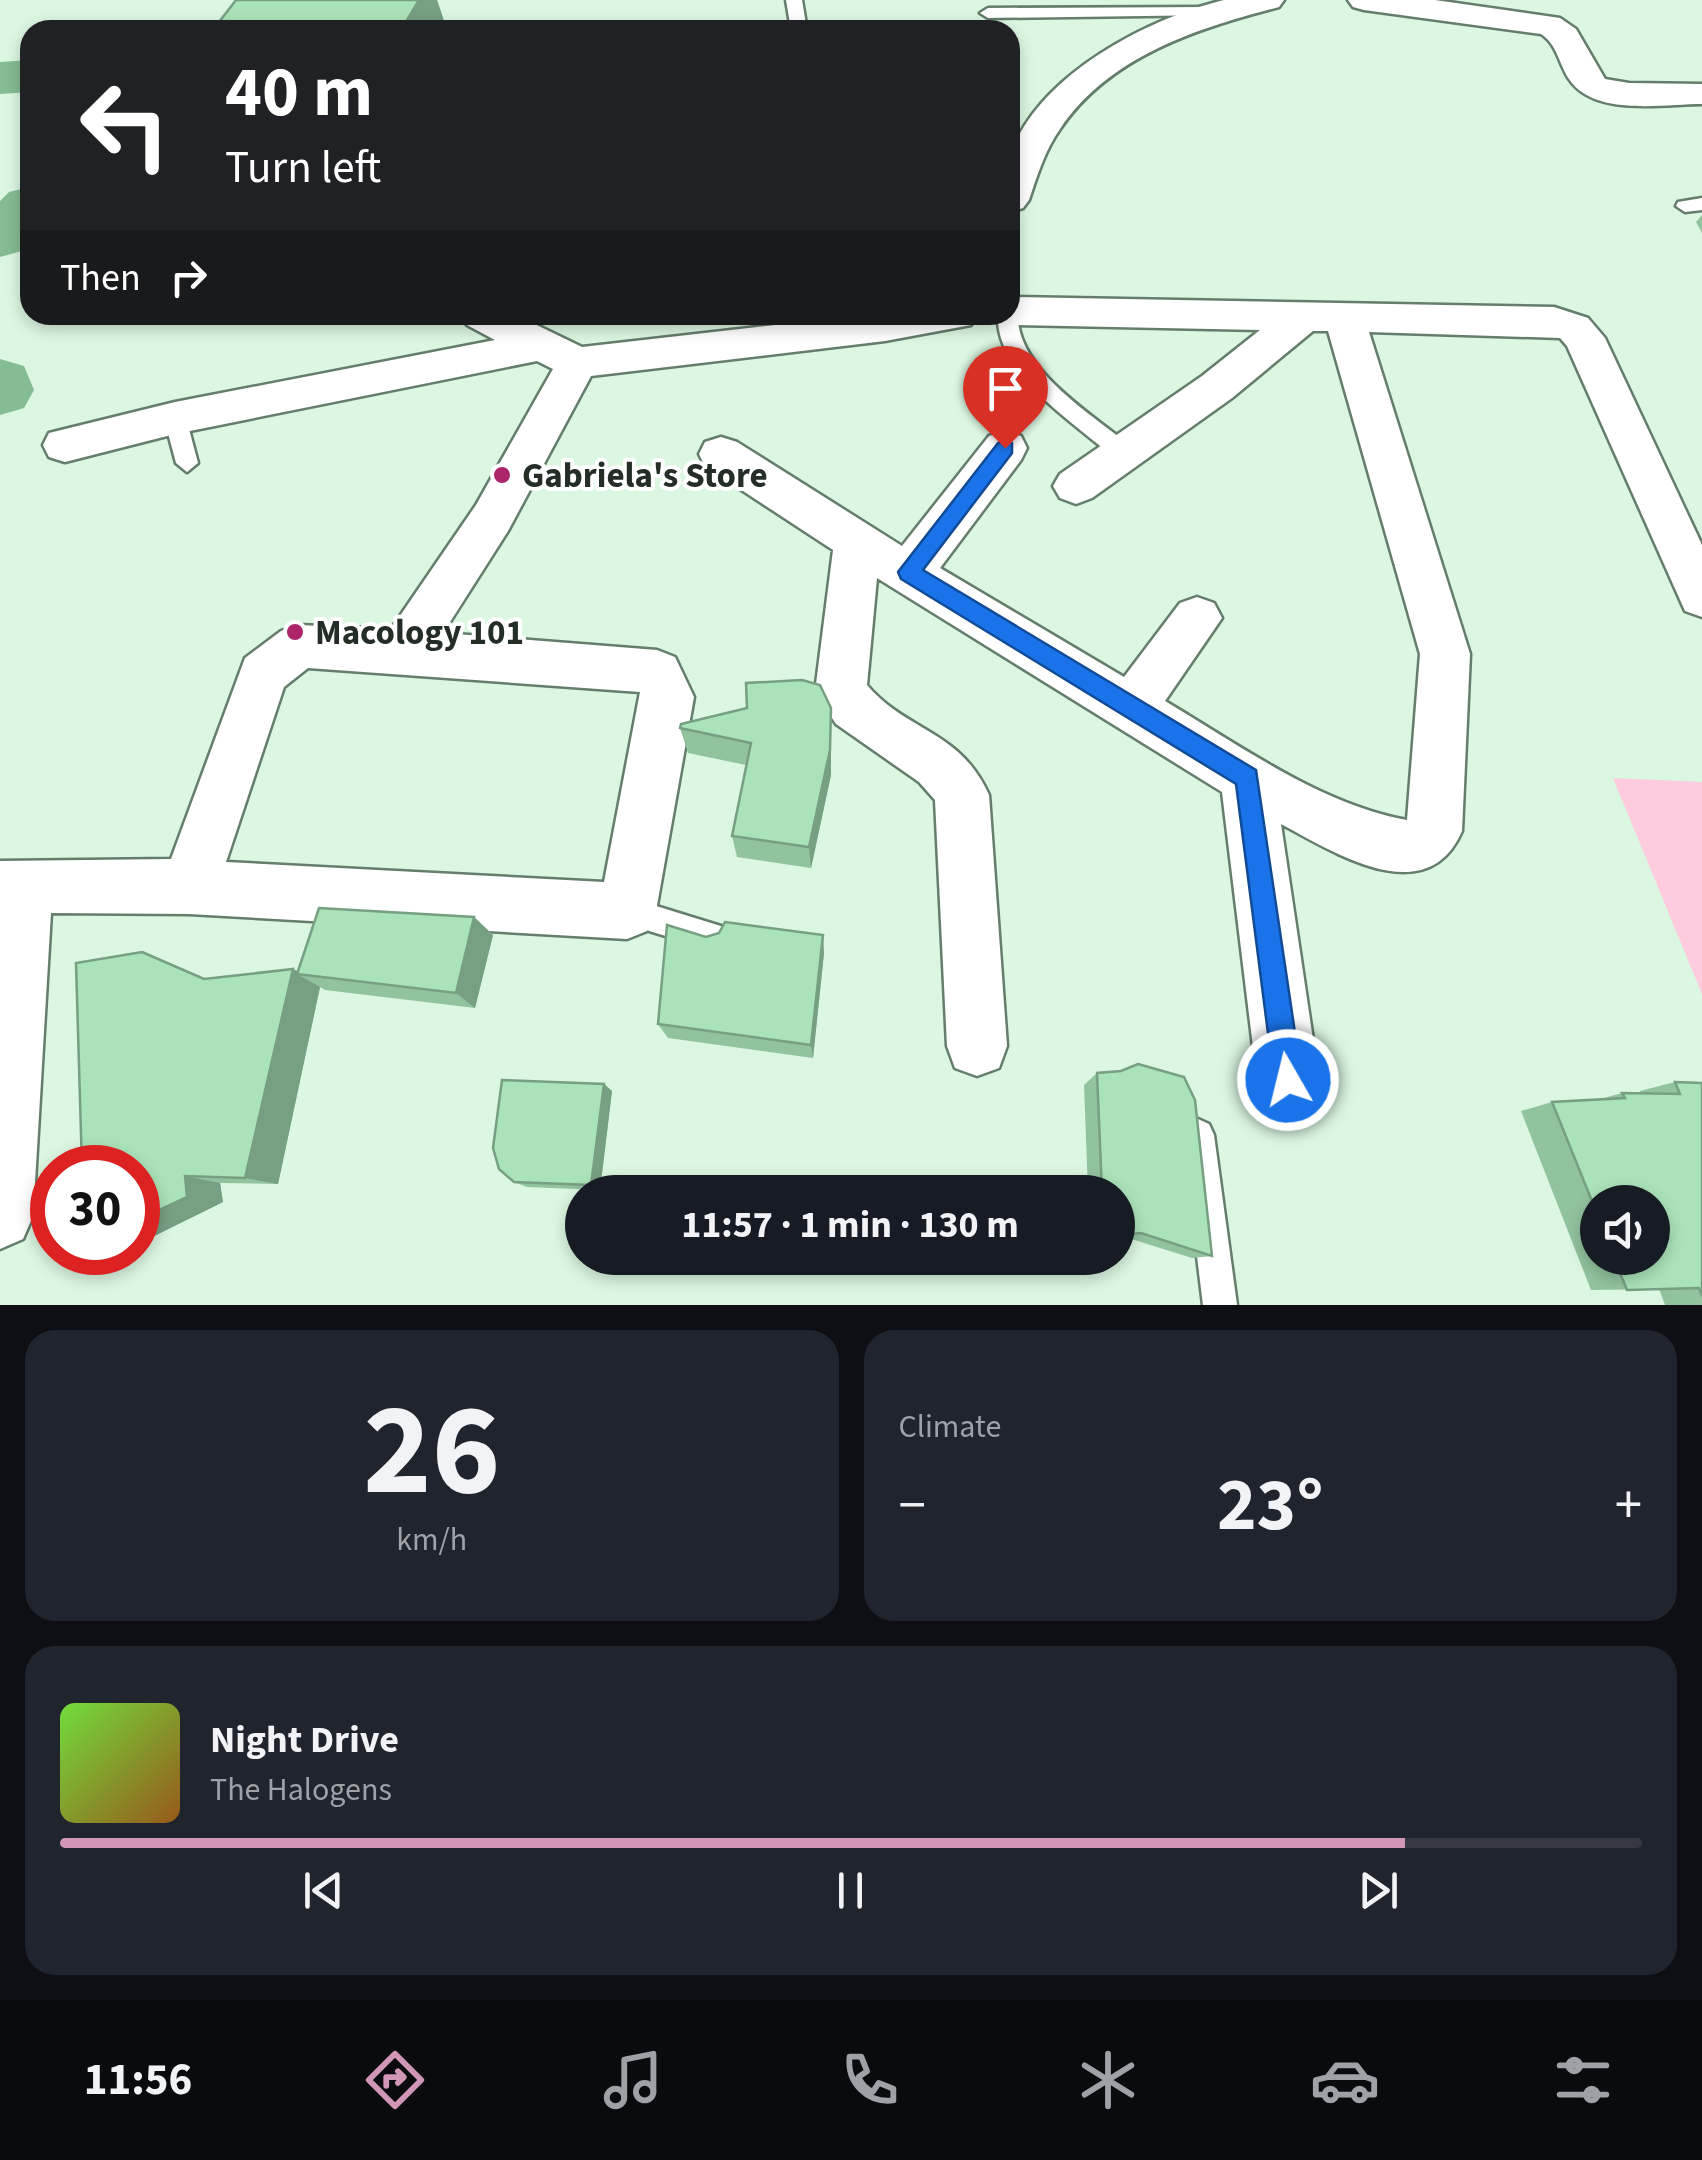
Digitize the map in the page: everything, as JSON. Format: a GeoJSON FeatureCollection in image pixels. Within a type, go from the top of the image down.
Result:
{"type":"FeatureCollection","features":[{"type":"Feature","properties":{"kind":"street"},"geometry":{"type":"LineString","coordinates":[[1020,171],[1046,121],[1072,92],[1153,37],[1214,12],[1268,0]]}},
{"type":"Feature","properties":{"kind":"street"},"geometry":{"type":"LineString","coordinates":[[1364,0],[1549,24],[1563,33],[1583,75],[1598,89],[1702,94]]}},
{"type":"Feature","properties":{"kind":"street"},"geometry":{"type":"LineString","coordinates":[[1166,1],[1214,12]]}},
{"type":"Feature","properties":{"kind":"street"},"geometry":{"type":"LineString","coordinates":[[1020,313],[1554,321],[1574,328],[1584,338],[1702,597]]}},
{"type":"Feature","properties":{"kind":"street"},"geometry":{"type":"LineString","coordinates":[[1076,486],[1325,315]]}},
{"type":"Feature","properties":{"kind":"street"},"geometry":{"type":"LineString","coordinates":[[721,454],[856,542],[1247,778],[1358,836],[1415,848],[1435,831],[1444,654],[1325,315]]}},
{"type":"Feature","properties":{"kind":"street"},"geometry":{"type":"LineString","coordinates":[[501,325],[558,355]]}},
{"type":"Feature","properties":{"kind":"street"},"geometry":{"type":"LineString","coordinates":[[65,445],[175,418],[558,355],[902,325]]}},
{"type":"Feature","properties":{"kind":"street"},"geometry":{"type":"LineString","coordinates":[[404,650],[492,518],[558,355]]}},
{"type":"Feature","properties":{"kind":"street"},"geometry":{"type":"LineString","coordinates":[[908,572],[1005,448]]}},
{"type":"Feature","properties":{"kind":"street"},"geometry":{"type":"LineString","coordinates":[[856,542],[841,692],[854,712],[952,774],[962,794],[978,1046]]}},
{"type":"Feature","properties":{"kind":"street"},"geometry":{"type":"LineString","coordinates":[[1132,706],[1197,618]]}},
{"type":"Feature","properties":{"kind":"street"},"geometry":{"type":"LineString","coordinates":[[0,1216],[22,913],[10,887],[188,887],[627,912],[668,697],[658,672],[404,650],[299,646],[263,674],[188,887]]}},
{"type":"Feature","properties":{"kind":"street"},"geometry":{"type":"LineString","coordinates":[[1247,778],[1288,1080]]}},
{"type":"Feature","properties":{"kind":"lane"},"geometry":{"type":"LineString","coordinates":[[988,13],[1214,12]]}},
{"type":"Feature","properties":{"kind":"lane"},"geometry":{"type":"LineString","coordinates":[[1006,325],[1019,358],[1031,374],[1124,452]]}},
{"type":"Feature","properties":{"kind":"lane"},"geometry":{"type":"LineString","coordinates":[[175,418],[188,464]]}},
{"type":"Feature","properties":{"kind":"lane"},"geometry":{"type":"LineString","coordinates":[[627,912],[714,938]]}},
{"type":"Feature","properties":{"kind":"lane"},"geometry":{"type":"LineString","coordinates":[[1195,1116],[1220,1305]]}},
{"type":"Feature","properties":{"kind":"shaded area"},"geometry":{"type":"Polygon","coordinates":[[[1613,778],[1702,782],[1702,994],[1613,778]]]}},
{"type":"Feature","properties":{"kind":"building"},"geometry":{"type":"Polygon","coordinates":[[[236,0],[419,0],[407,20],[221,20],[236,0]]]}},
{"type":"Feature","properties":{"kind":"building"},"geometry":{"type":"Polygon","coordinates":[[[802,680],[820,685],[831,708],[830,750],[809,847],[732,836],[751,743],[680,728],[681,724],[747,708],[746,683],[802,680]]]}},
{"type":"Feature","properties":{"kind":"building"},"geometry":{"type":"Polygon","coordinates":[[[319,908],[474,917],[456,993],[297,974],[319,908]]]}},
{"type":"Feature","properties":{"kind":"building"},"geometry":{"type":"Polygon","coordinates":[[[725,922],[823,935],[811,1045],[658,1024],[667,925],[706,937],[719,933],[725,922]]]}},
{"type":"Feature","properties":{"kind":"building"},"geometry":{"type":"Polygon","coordinates":[[[142,952],[204,979],[293,969],[245,1178],[185,1176],[187,1197],[160,1210],[160,1145],[81,1145],[76,963],[142,952]]]}},
{"type":"Feature","properties":{"kind":"building"},"geometry":{"type":"Polygon","coordinates":[[[1138,1064],[1184,1077],[1195,1100],[1212,1256],[1135,1234],[1135,1175],[1101,1175],[1097,1073],[1121,1071],[1138,1064]]]}},
{"type":"Feature","properties":{"kind":"building"},"geometry":{"type":"Polygon","coordinates":[[[502,1080],[604,1084],[592,1175],[565,1175],[565,1184],[514,1182],[499,1169],[493,1148],[502,1080]]]}},
{"type":"Feature","properties":{"kind":"building"},"geometry":{"type":"Polygon","coordinates":[[[1675,1082],[1702,1083],[1702,1296],[1699,1288],[1627,1290],[1621,1275],[1670,1275],[1670,1185],[1585,1185],[1552,1102],[1625,1098],[1622,1093],[1680,1094],[1675,1082]]]}},
{"type":"Feature","properties":{"kind":"waterway"},"geometry":{"type":"LineString","coordinates":[[0,78],[20,77]]}},
{"type":"Feature","properties":{"kind":"waterway"},"geometry":{"type":"LineString","coordinates":[[0,237],[20,216]]}},
{"type":"Feature","properties":{"kind":"waterway"},"geometry":{"type":"LineString","coordinates":[[0,384],[0,390]]}},
{"type":"Feature","properties":{"kind":"place","name":"Gabriela's Store"},"geometry":{"type":"Point","coordinates":[502,475]}},
{"type":"Feature","properties":{"kind":"place","name":"Macology 101"},"geometry":{"type":"Point","coordinates":[295,632]}},
{"type":"Feature","properties":{"kind":"route"},"geometry":{"type":"LineString","coordinates":[[1005,448],[908,572],[1247,778],[1288,1080]]}}]}
